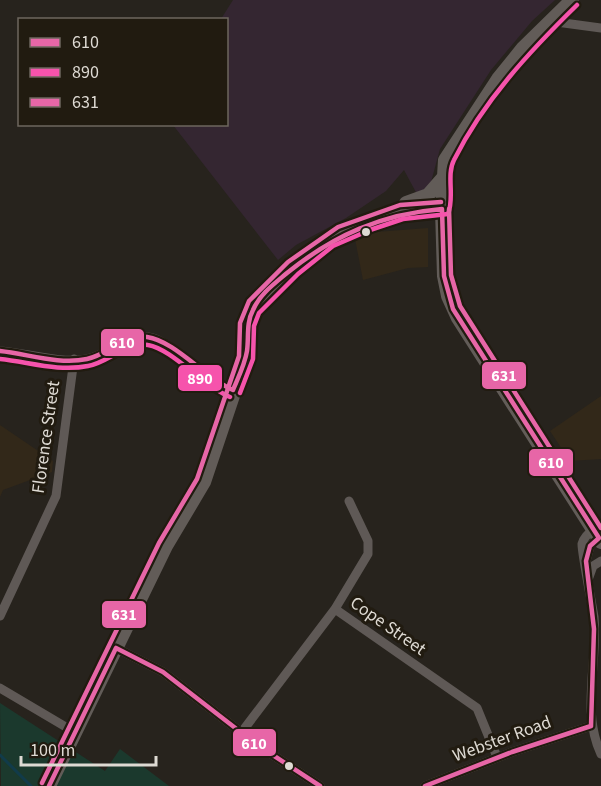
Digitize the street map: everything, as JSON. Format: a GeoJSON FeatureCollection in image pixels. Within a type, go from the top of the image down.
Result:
{"type":"FeatureCollection","features":[{"type":"Feature","properties":{"kind":"street"},"geometry":{"type":"LineString","coordinates":[[572,0],[523,48],[484,99],[446,160],[442,179],[444,276],[453,309],[598,537],[590,546],[586,561],[595,637],[591,726],[601,754]]}},
{"type":"Feature","properties":{"kind":"street"},"geometry":{"type":"LineString","coordinates":[[549,21],[601,28]]}},
{"type":"Feature","properties":{"kind":"street"},"geometry":{"type":"LineString","coordinates":[[402,212],[406,203],[428,195],[442,179]]}},
{"type":"Feature","properties":{"kind":"street"},"geometry":{"type":"LineString","coordinates":[[51,782],[166,546],[204,482],[214,458],[233,390],[246,357],[251,313],[270,288],[330,240],[367,223],[402,212],[442,209]]}},
{"type":"Feature","properties":{"kind":"street"},"geometry":{"type":"LineString","coordinates":[[0,351],[74,359],[95,357],[134,338],[148,337],[158,340],[205,376],[233,390]]}},
{"type":"Feature","properties":{"kind":"street","name":"Florence Street"},"geometry":{"type":"LineString","coordinates":[[0,616],[56,496],[74,359]]}},
{"type":"Feature","properties":{"kind":"street"},"geometry":{"type":"LineString","coordinates":[[335,609],[368,554],[368,541],[349,501]]}},
{"type":"Feature","properties":{"kind":"street"},"geometry":{"type":"LineString","coordinates":[[588,577],[593,566],[601,561]]}},
{"type":"Feature","properties":{"kind":"street","name":"Cope Street"},"geometry":{"type":"LineString","coordinates":[[241,733],[335,609],[477,708],[497,758]]}},
{"type":"Feature","properties":{"kind":"street"},"geometry":{"type":"LineString","coordinates":[[116,648],[163,672],[241,733],[320,786]]}},
{"type":"Feature","properties":{"kind":"street"},"geometry":{"type":"LineString","coordinates":[[0,688],[76,733]]}},
{"type":"Feature","properties":{"kind":"street","name":"Webster Road"},"geometry":{"type":"LineString","coordinates":[[425,786],[497,758],[591,726]]}},
{"type":"Feature","properties":{"kind":"shaded area"},"geometry":{"type":"Polygon","coordinates":[[[233,0],[555,0],[532,21],[491,70],[440,149],[428,193],[418,196],[404,170],[386,191],[346,218],[296,245],[278,260],[174,126],[228,126],[228,18],[222,18],[233,0]]]}},
{"type":"Feature","properties":{"kind":"shaded area"},"geometry":{"type":"Polygon","coordinates":[[[428,228],[428,267],[408,268],[363,280],[355,239],[376,232],[428,228]]]}},
{"type":"Feature","properties":{"kind":"shaded area"},"geometry":{"type":"Polygon","coordinates":[[[601,396],[601,459],[570,461],[550,431],[601,396]]]}},
{"type":"Feature","properties":{"kind":"shaded area"},"geometry":{"type":"Polygon","coordinates":[[[0,425],[53,461],[52,472],[3,490],[0,497],[0,425]]]}},
{"type":"Feature","properties":{"kind":"green space"},"geometry":{"type":"Polygon","coordinates":[[[0,703],[105,771],[120,749],[169,786],[1,786],[0,703]]]}},
{"type":"Feature","properties":{"kind":"waterway"},"geometry":{"type":"LineString","coordinates":[[0,755],[31,786]]}},
{"type":"Feature","properties":{"kind":"transit line","name":"890"},"geometry":{"type":"LineString","coordinates":[[240,393],[253,359],[254,326],[259,313],[298,274],[333,246],[370,230],[403,219],[448,214],[451,201],[452,166],[466,138],[509,77],[577,5]]}},
{"type":"Feature","properties":{"kind":"transit line","name":"631"},"geometry":{"type":"LineString","coordinates":[[42,783],[159,543],[197,479],[239,356],[240,323],[249,301],[288,262],[338,227],[400,205],[441,202]]}},
{"type":"Feature","properties":{"kind":"transit line","name":"610"},"geometry":{"type":"LineString","coordinates":[[442,209],[444,276],[453,309],[599,538],[590,546],[586,561],[594,629],[591,726]]}},
{"type":"Feature","properties":{"kind":"transit line","name":"610"},"geometry":{"type":"LineString","coordinates":[[233,390],[246,356],[251,315],[259,299],[272,285],[341,237],[379,221],[442,209]]}},
{"type":"Feature","properties":{"kind":"transit line","name":"631"},"geometry":{"type":"LineString","coordinates":[[449,209],[451,275],[460,306],[601,528]]}},
{"type":"Feature","properties":{"kind":"transit line","name":"610"},"geometry":{"type":"LineString","coordinates":[[0,351],[76,361],[95,357],[131,339],[147,337],[168,345],[233,390]]}},
{"type":"Feature","properties":{"kind":"transit line","name":"890"},"geometry":{"type":"LineString","coordinates":[[0,359],[77,368],[103,361],[133,346],[148,345],[167,353],[209,385],[230,397]]}},
{"type":"Feature","properties":{"kind":"transit line","name":"610"},"geometry":{"type":"LineString","coordinates":[[116,648],[163,672],[256,744],[320,786]]}},
{"type":"Feature","properties":{"kind":"transit line","name":"610"},"geometry":{"type":"LineString","coordinates":[[49,786],[116,648]]}},
{"type":"Feature","properties":{"kind":"transit line","name":"610"},"geometry":{"type":"LineString","coordinates":[[425,786],[512,752],[591,726]]}}]}
